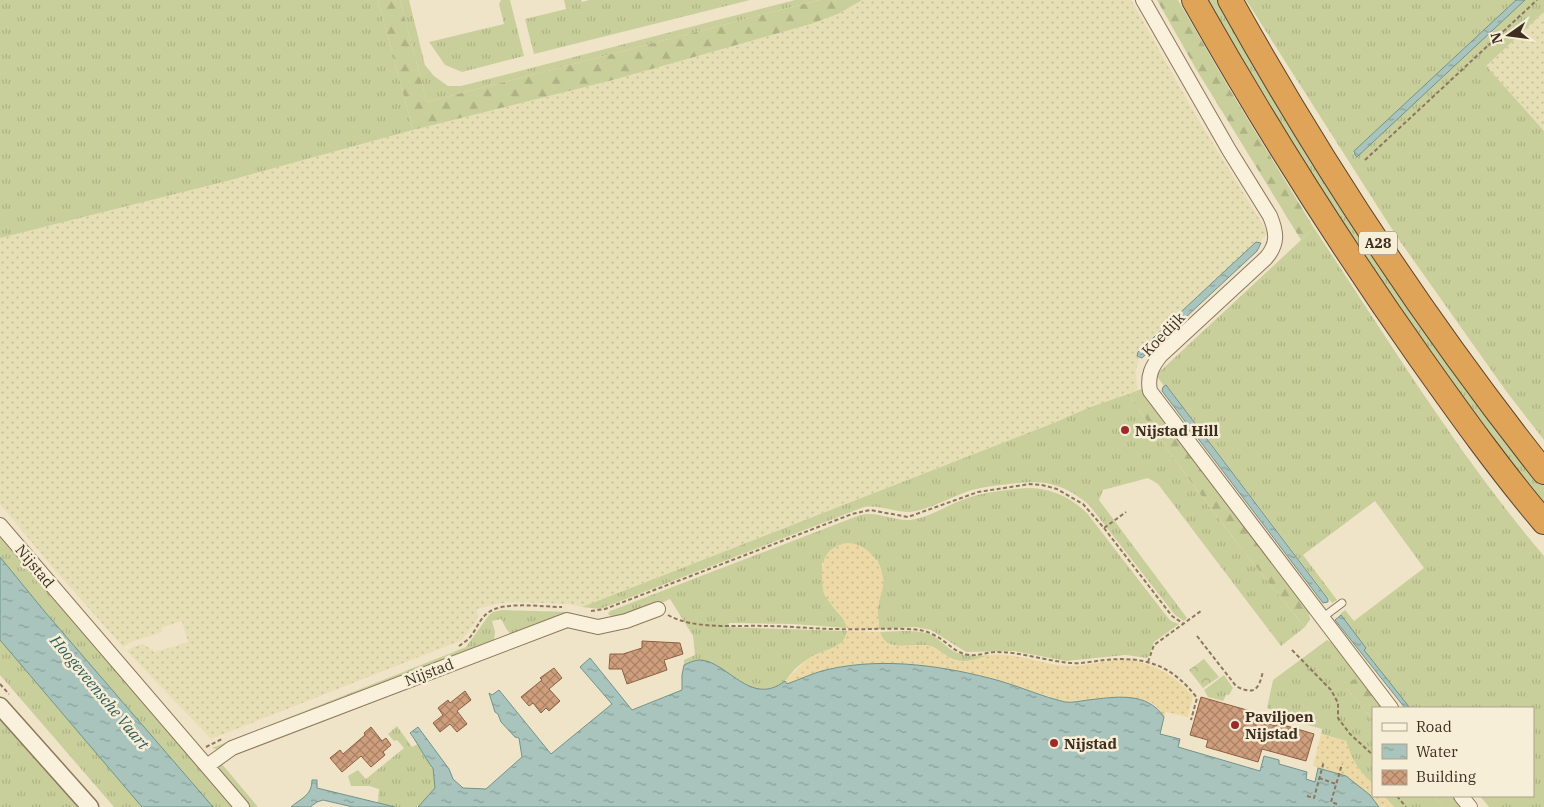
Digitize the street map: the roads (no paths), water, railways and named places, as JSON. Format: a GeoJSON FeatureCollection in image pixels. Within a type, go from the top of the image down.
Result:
{"type":"FeatureCollection","features":[{"type":"Feature","properties":{"kind":"highway","name":"A28"},"geometry":{"type":"LineString","coordinates":[[1194,0],[1236,75],[1353,261],[1451,401],[1544,522]]}},
{"type":"Feature","properties":{"kind":"highway","name":"A28"},"geometry":{"type":"LineString","coordinates":[[1230,0],[1297,116],[1360,215],[1462,363],[1544,472]]}},
{"type":"Feature","properties":{"kind":"street","name":"Koedijk"},"geometry":{"type":"LineString","coordinates":[[1142,0],[1228,150],[1270,216],[1276,238],[1274,248],[1266,258],[1161,355],[1151,367],[1150,391],[1390,707]]}},
{"type":"Feature","properties":{"kind":"street","name":"Nijstad"},"geometry":{"type":"LineString","coordinates":[[0,525],[242,807]]}},
{"type":"Feature","properties":{"kind":"street","name":"Nijstad"},"geometry":{"type":"LineString","coordinates":[[207,766],[232,748],[558,623],[567,620],[598,627],[626,621],[658,609]]}},
{"type":"Feature","properties":{"kind":"street"},"geometry":{"type":"LineString","coordinates":[[0,706],[90,807]]}},
{"type":"Feature","properties":{"kind":"street"},"geometry":{"type":"LineString","coordinates":[[1462,797],[1470,807]]}},
{"type":"Feature","properties":{"kind":"lane"},"geometry":{"type":"LineString","coordinates":[[1322,618],[1342,603]]}},
{"type":"Feature","properties":{"kind":"water"},"geometry":{"type":"Polygon","coordinates":[[[1516,0],[1525,0],[1357,157],[1355,155],[1354,151],[1516,0]]]}},
{"type":"Feature","properties":{"kind":"water"},"geometry":{"type":"Polygon","coordinates":[[[1256,242],[1261,243],[1257,251],[1142,358],[1137,356],[1138,352],[1256,242]]]}},
{"type":"Feature","properties":{"kind":"water"},"geometry":{"type":"Polygon","coordinates":[[[1166,385],[1328,599],[1328,602],[1323,603],[1162,391],[1166,385]]]}},
{"type":"Feature","properties":{"kind":"water","name":"Hoogeveensche Vaart"},"geometry":{"type":"Polygon","coordinates":[[[0,557],[213,807],[142,807],[0,640],[0,557]]]}},
{"type":"Feature","properties":{"kind":"water"},"geometry":{"type":"Polygon","coordinates":[[[1341,615],[1366,648],[1364,650],[1409,707],[1404,707],[1335,620],[1341,615]]]}},
{"type":"Feature","properties":{"kind":"water","name":"Nijstad"},"geometry":{"type":"Polygon","coordinates":[[[590,658],[632,710],[682,690],[684,665],[699,660],[709,662],[739,681],[761,689],[772,688],[785,681],[787,684],[813,674],[851,665],[894,664],[937,667],[958,671],[1008,683],[1065,702],[1119,697],[1140,699],[1157,709],[1164,717],[1160,734],[1180,739],[1178,747],[1260,771],[1264,756],[1279,760],[1279,764],[1307,772],[1306,779],[1315,782],[1318,768],[1346,776],[1370,795],[1379,807],[418,807],[435,788],[433,768],[410,733],[418,727],[449,769],[453,779],[463,788],[486,789],[522,757],[519,738],[515,737],[501,722],[498,714],[495,712],[489,693],[492,695],[499,690],[551,754],[612,704],[580,667],[590,658]]]}},
{"type":"Feature","properties":{"kind":"water"},"geometry":{"type":"Polygon","coordinates":[[[312,780],[317,780],[317,788],[395,807],[353,807],[323,800],[310,807],[291,807],[308,793],[312,780]]]}},
{"type":"Feature","properties":{"kind":"place","name":"Nijstad Hill"},"geometry":{"type":"Point","coordinates":[1125,430]}},
{"type":"Feature","properties":{"kind":"place","name":"Paviljoen Nijstad"},"geometry":{"type":"Point","coordinates":[1235,725]}},
{"type":"Feature","properties":{"kind":"place","name":"Nijstad"},"geometry":{"type":"Point","coordinates":[1054,743]}}]}
